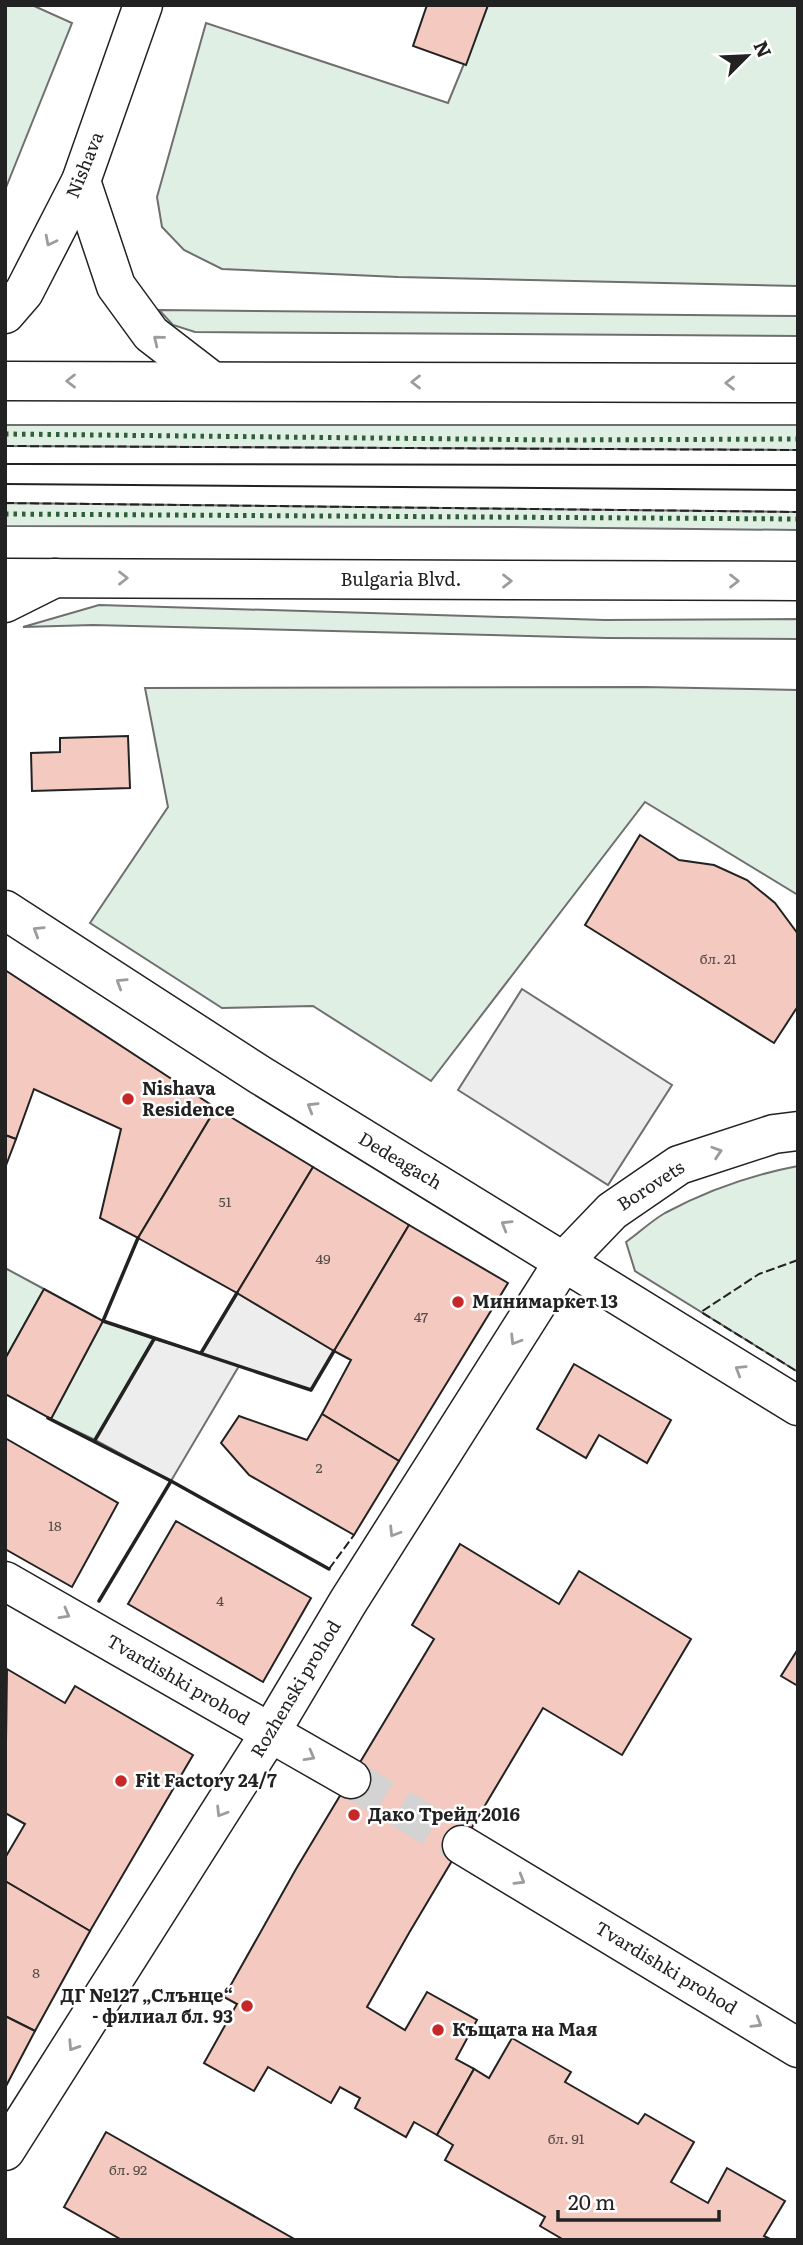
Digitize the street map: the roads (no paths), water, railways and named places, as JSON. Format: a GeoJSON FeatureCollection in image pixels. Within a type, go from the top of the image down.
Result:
{"type":"FeatureCollection","features":[{"type":"Feature","properties":{"kind":"street","name":"Nishava"},"geometry":{"type":"LineString","coordinates":[[5,314],[24,292],[81,181],[143,5]]}},
{"type":"Feature","properties":{"kind":"street"},"geometry":{"type":"LineString","coordinates":[[81,181],[116,286],[150,334],[212,381]]}},
{"type":"Feature","properties":{"kind":"street"},"geometry":{"type":"LineString","coordinates":[[5,380],[798,383]]}},
{"type":"Feature","properties":{"kind":"street","name":"Bulgaria Blvd."},"geometry":{"type":"LineString","coordinates":[[5,578],[798,581]]}},
{"type":"Feature","properties":{"kind":"street"},"geometry":{"type":"LineString","coordinates":[[5,603],[55,578]]}},
{"type":"Feature","properties":{"kind":"street","name":"Dedeagach"},"geometry":{"type":"LineString","coordinates":[[5,910],[260,1075],[798,1406]]}},
{"type":"Feature","properties":{"kind":"street","name":"Borovets"},"geometry":{"type":"LineString","coordinates":[[564,1261],[612,1211],[678,1165],[774,1134],[798,1131]]}},
{"type":"Feature","properties":{"kind":"street","name":"Rozhenski prohod"},"geometry":{"type":"LineString","coordinates":[[5,2151],[564,1261]]}},
{"type":"Feature","properties":{"kind":"street","name":"Tvardishki prohod"},"geometry":{"type":"LineString","coordinates":[[5,1581],[351,1779]]}},
{"type":"Feature","properties":{"kind":"street","name":"Tvardishki prohod"},"geometry":{"type":"LineString","coordinates":[[462,1845],[798,2048]]}},
{"type":"Feature","properties":{"kind":"tunnel"},"geometry":{"type":"LineString","coordinates":[[351,1779],[462,1845]]}},
{"type":"Feature","properties":{"kind":"tram line"},"geometry":{"type":"LineString","coordinates":[[5,464],[798,465]]}},
{"type":"Feature","properties":{"kind":"tram line"},"geometry":{"type":"LineString","coordinates":[[5,484],[798,490]]}},
{"type":"Feature","properties":{"kind":"place","name":"Nishava Residence"},"geometry":{"type":"Point","coordinates":[128,1099]}},
{"type":"Feature","properties":{"kind":"place","name":"Минимаркет 13"},"geometry":{"type":"Point","coordinates":[458,1302]}},
{"type":"Feature","properties":{"kind":"place","name":"Fit Factory 24/7"},"geometry":{"type":"Point","coordinates":[121,1781]}},
{"type":"Feature","properties":{"kind":"place","name":"Дако Трейд 2016"},"geometry":{"type":"Point","coordinates":[354,1815]}},
{"type":"Feature","properties":{"kind":"place","name":"ДГ №127 „Слънце“ - филиал бл. 93"},"geometry":{"type":"Point","coordinates":[247,2006]}},
{"type":"Feature","properties":{"kind":"place","name":"Къщата на Мая"},"geometry":{"type":"Point","coordinates":[438,2030]}}]}
